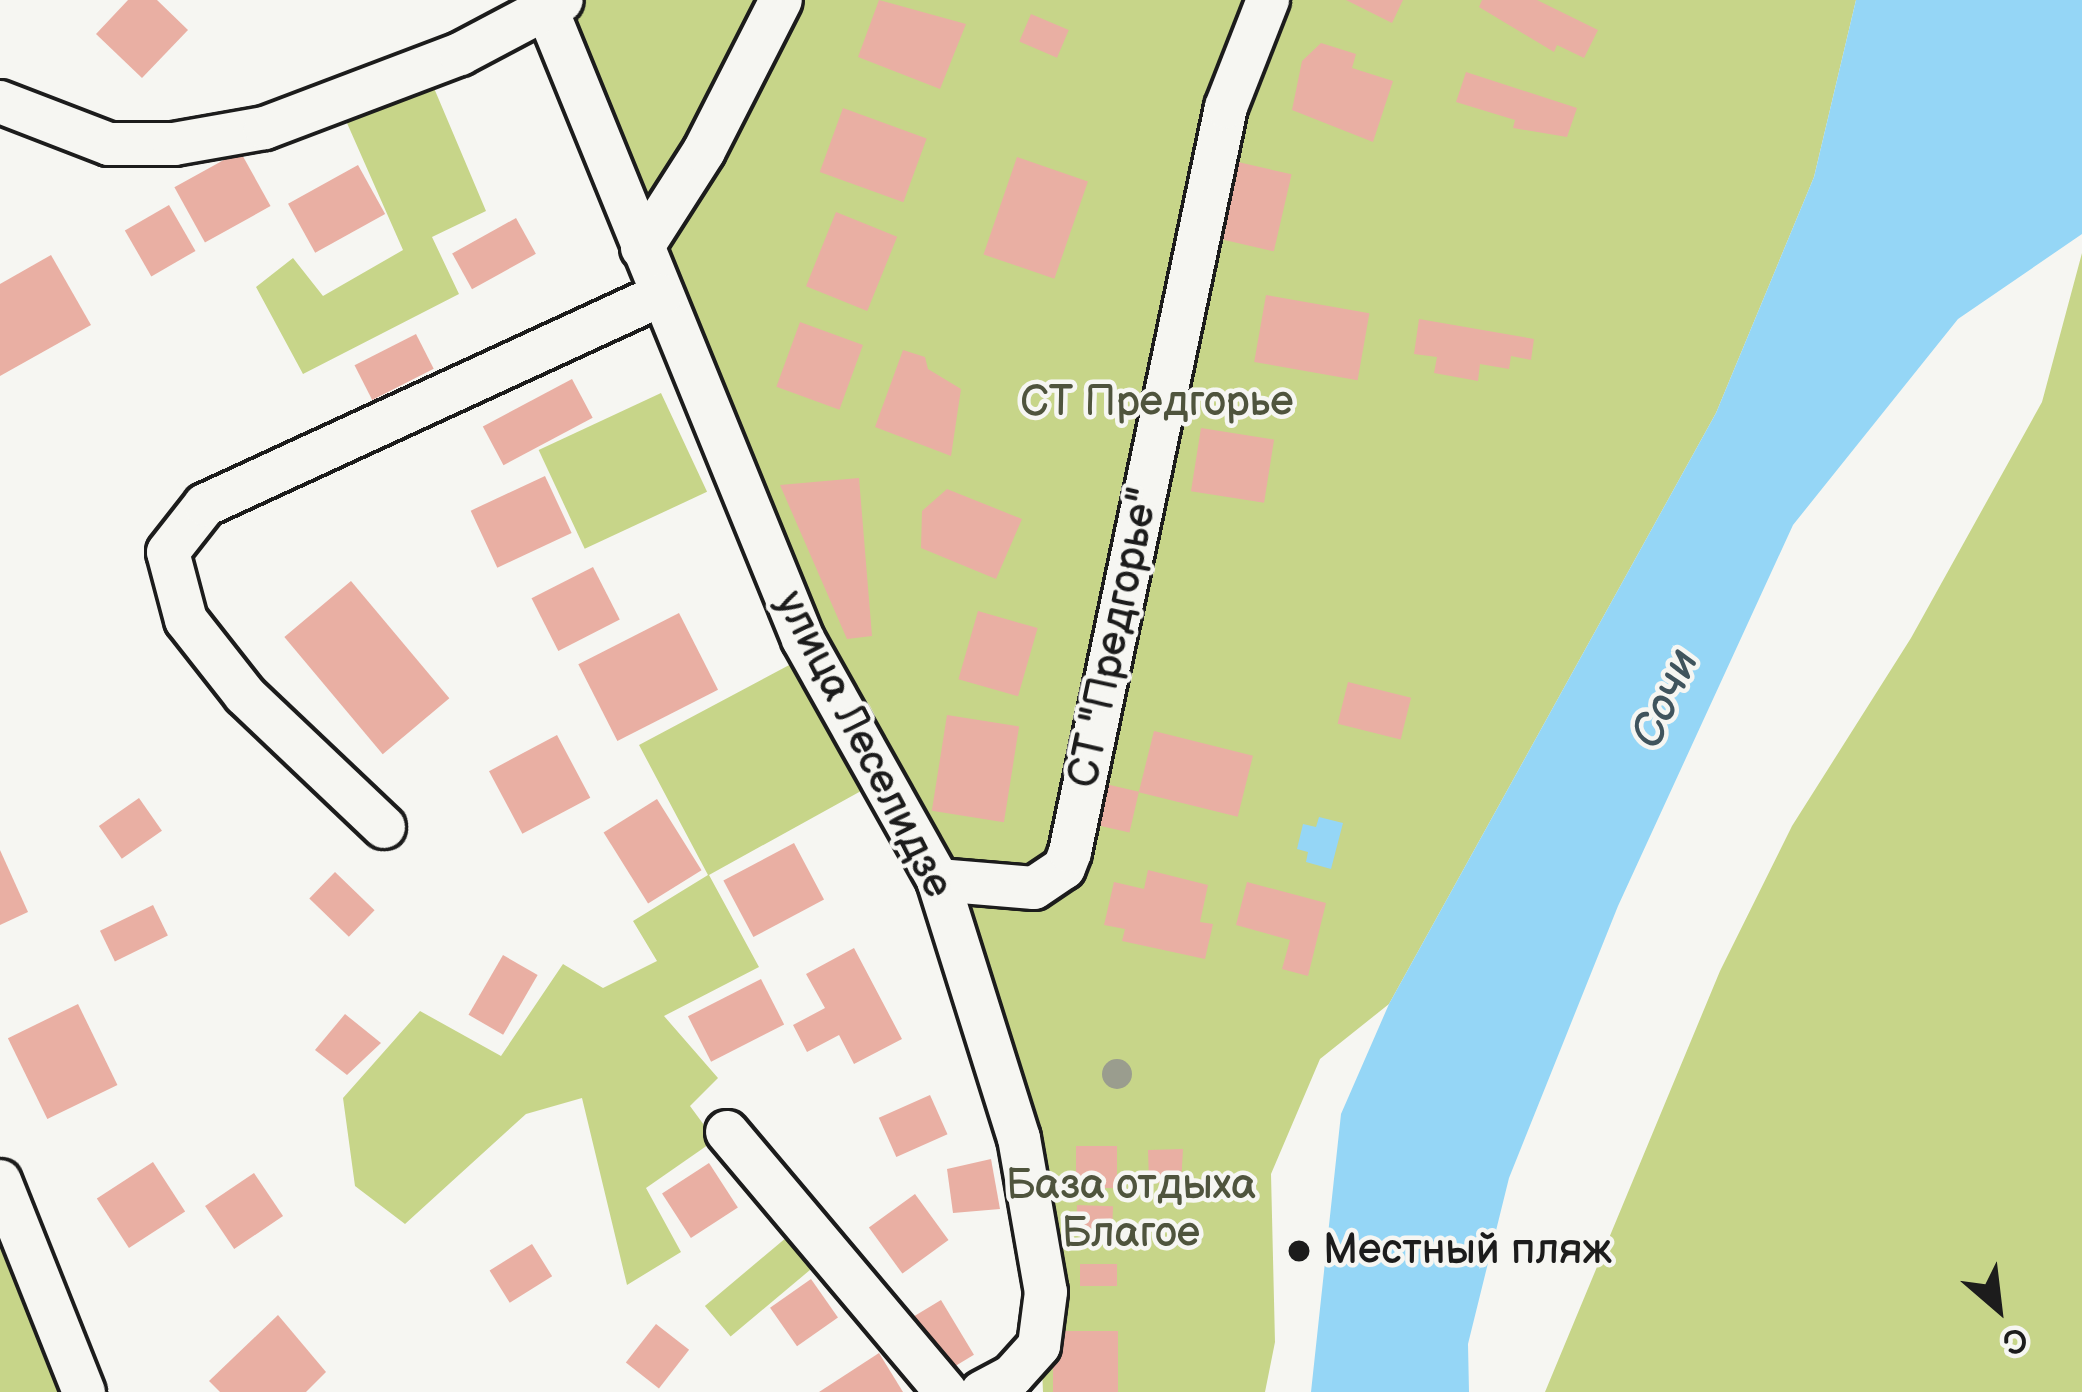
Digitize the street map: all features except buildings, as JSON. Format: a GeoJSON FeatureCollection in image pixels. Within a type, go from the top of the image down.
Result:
{"type":"FeatureCollection","features":[{"type":"Feature","properties":{"kind":"street"},"geometry":{"type":"LineString","coordinates":[[642,248],[704,151],[781,0]]}},
{"type":"Feature","properties":{"kind":"street","name":"СТ \"Предгорье\""},"geometry":{"type":"LineString","coordinates":[[938,880],[1034,888],[1050,881],[1070,852],[1226,107],[1268,0]]}},
{"type":"Feature","properties":{"kind":"street","name":"улица Леселидзе"},"geometry":{"type":"LineString","coordinates":[[0,102],[109,144],[174,144],[265,128],[551,4],[642,248],[803,639],[938,880],[1023,1160],[1046,1292],[1039,1346],[1028,1376],[982,1392]]}},
{"type":"Feature","properties":{"kind":"street"},"geometry":{"type":"LineString","coordinates":[[384,827],[244,695],[200,639],[186,620],[168,552],[205,505],[661,295]]}},
{"type":"Feature","properties":{"kind":"street"},"geometry":{"type":"LineString","coordinates":[[727,1132],[946,1392]]}},
{"type":"Feature","properties":{"kind":"street"},"geometry":{"type":"LineString","coordinates":[[0,1180],[84,1392]]}},
{"type":"Feature","properties":{"kind":"green space","name":"СТ Предгорье"},"geometry":{"type":"Polygon","coordinates":[[[559,0],[1856,0],[1814,177],[1716,413],[1389,1004],[1320,1059],[1271,1174],[1275,1342],[1265,1392],[1043,1392],[1032,1125],[819,639],[559,0]]]}},
{"type":"Feature","properties":{"kind":"green space"},"geometry":{"type":"Polygon","coordinates":[[[431,81],[486,211],[432,237],[459,294],[303,374],[256,287],[293,258],[323,296],[403,250],[343,114],[431,81]]]}},
{"type":"Feature","properties":{"kind":"green space"},"geometry":{"type":"Polygon","coordinates":[[[2082,253],[2082,1392],[1545,1392],[1720,971],[1792,826],[1911,638],[2042,402],[2082,253]]]}},
{"type":"Feature","properties":{"kind":"green space"},"geometry":{"type":"Polygon","coordinates":[[[661,393],[707,492],[585,549],[539,450],[661,393]]]}},
{"type":"Feature","properties":{"kind":"green space"},"geometry":{"type":"Polygon","coordinates":[[[793,663],[861,791],[709,875],[759,967],[664,1016],[718,1078],[690,1106],[715,1140],[646,1188],[681,1252],[627,1285],[582,1098],[526,1114],[405,1224],[355,1186],[343,1098],[420,1011],[501,1056],[563,964],[603,988],[657,961],[633,921],[708,875],[639,745],[793,663]]]}},
{"type":"Feature","properties":{"kind":"green space"},"geometry":{"type":"Polygon","coordinates":[[[793,1232],[819,1263],[731,1337],[705,1306],[793,1232]]]}},
{"type":"Feature","properties":{"kind":"green space"},"geometry":{"type":"Polygon","coordinates":[[[0,1245],[28,1308],[58,1392],[0,1392],[0,1245]]]}},
{"type":"Feature","properties":{"kind":"water","name":"Сочи"},"geometry":{"type":"Polygon","coordinates":[[[1856,0],[2082,0],[2082,234],[1958,319],[1793,525],[1618,906],[1509,1178],[1468,1344],[1469,1392],[1311,1392],[1341,1114],[1389,1004],[1716,413],[1814,177],[1856,0]]]}},
{"type":"Feature","properties":{"kind":"water"},"geometry":{"type":"Polygon","coordinates":[[[1319,817],[1343,823],[1331,869],[1306,862],[1308,852],[1297,849],[1303,824],[1316,827],[1319,817]]]}},
{"type":"Feature","properties":{"kind":"place","name":"Местный пляж"},"geometry":{"type":"Point","coordinates":[1299,1251]}},
{"type":"Feature","properties":{"kind":"park label","name":"База отдыха Благое"},"geometry":{"type":"Point","coordinates":[1131,1210]}}]}
